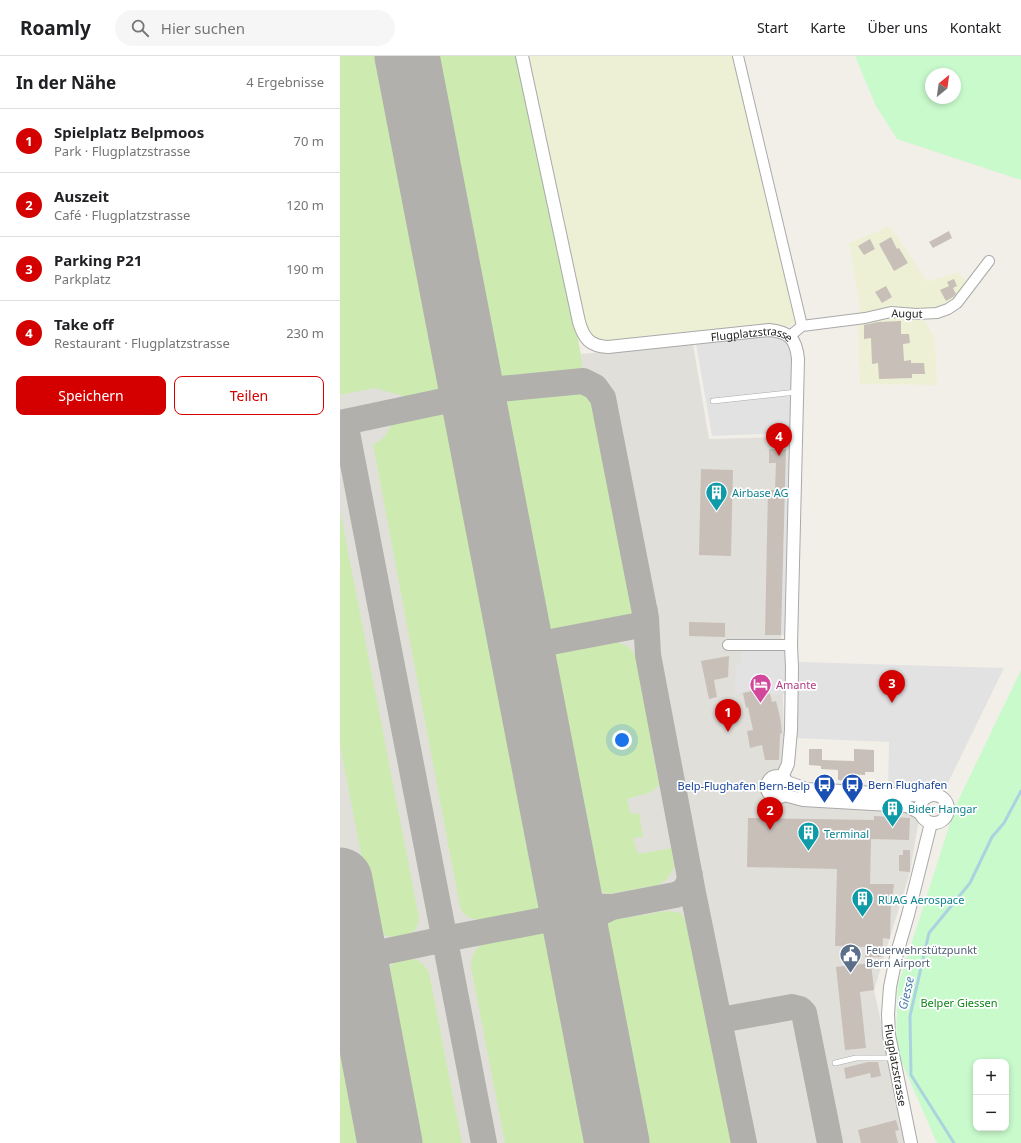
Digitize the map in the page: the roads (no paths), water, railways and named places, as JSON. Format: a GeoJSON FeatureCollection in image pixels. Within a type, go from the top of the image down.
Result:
{"type":"FeatureCollection","features":[{"type":"Feature","properties":{"kind":"street","name":"Flugplatzstrasse"},"geometry":{"type":"LineString","coordinates":[[522,56],[579,322],[585,338],[593,344],[601,347],[608,347],[762,330],[783,332],[790,336],[797,351],[791,645],[791,730],[785,780]]}},
{"type":"Feature","properties":{"kind":"street"},"geometry":{"type":"LineString","coordinates":[[738,56],[802,326],[790,336]]}},
{"type":"Feature","properties":{"kind":"street","name":"Augut"},"geometry":{"type":"LineString","coordinates":[[802,326],[865,318],[891,312],[916,314],[937,313],[948,309],[957,303],[989,261]]}},
{"type":"Feature","properties":{"kind":"street"},"geometry":{"type":"LineString","coordinates":[[728,645],[791,645]]}},
{"type":"Feature","properties":{"kind":"street"},"geometry":{"type":"LineString","coordinates":[[775,776],[785,780],[806,789],[929,796],[934,795],[941,797],[947,806],[948,811],[944,818],[937,823],[931,823],[924,820],[920,813],[907,806],[803,800],[784,795],[775,797],[771,795],[766,788],[771,778],[775,776]]}},
{"type":"Feature","properties":{"kind":"street"},"geometry":{"type":"LineString","coordinates":[[784,795],[787,792],[785,780]]}},
{"type":"Feature","properties":{"kind":"street"},"geometry":{"type":"LineString","coordinates":[[920,813],[921,803],[929,796]]}},
{"type":"Feature","properties":{"kind":"street","name":"Flugplatzstrasse"},"geometry":{"type":"LineString","coordinates":[[911,1143],[888,1026],[890,987],[896,953],[908,915],[931,823]]}},
{"type":"Feature","properties":{"kind":"lane"},"geometry":{"type":"LineString","coordinates":[[713,401],[797,392]]}},
{"type":"Feature","properties":{"kind":"lane"},"geometry":{"type":"LineString","coordinates":[[835,1063],[856,1058],[894,1058]]}},
{"type":"Feature","properties":{"kind":"waterway","name":"Giesse"},"geometry":{"type":"LineString","coordinates":[[954,1143],[911,1075],[910,1016],[929,933],[970,883],[992,837],[1004,823],[1021,791]]}},
{"type":"Feature","properties":{"kind":"place","name":"Take off"},"geometry":{"type":"Point","coordinates":[779,456]}},
{"type":"Feature","properties":{"kind":"place","name":"Airbase AG"},"geometry":{"type":"Point","coordinates":[716,512]}},
{"type":"Feature","properties":{"kind":"place","name":"Parking P21"},"geometry":{"type":"Point","coordinates":[892,703]}},
{"type":"Feature","properties":{"kind":"place","name":"Amante"},"geometry":{"type":"Point","coordinates":[760,704]}},
{"type":"Feature","properties":{"kind":"place","name":"Spielplatz Belpmoos"},"geometry":{"type":"Point","coordinates":[728,732]}},
{"type":"Feature","properties":{"kind":"place","name":"Belp-Flughafen Bern-Belp"},"geometry":{"type":"Point","coordinates":[825,804]}},
{"type":"Feature","properties":{"kind":"place","name":"Bern Flughafen"},"geometry":{"type":"Point","coordinates":[853,804]}},
{"type":"Feature","properties":{"kind":"place","name":"Bider Hangar"},"geometry":{"type":"Point","coordinates":[892,828]}},
{"type":"Feature","properties":{"kind":"place","name":"Auszeit"},"geometry":{"type":"Point","coordinates":[770,830]}},
{"type":"Feature","properties":{"kind":"place","name":"Terminal"},"geometry":{"type":"Point","coordinates":[809,852]}},
{"type":"Feature","properties":{"kind":"place","name":"RUAG Aerospace"},"geometry":{"type":"Point","coordinates":[863,918]}},
{"type":"Feature","properties":{"kind":"place","name":"Feuerwehrstützpunkt Bern Airport"},"geometry":{"type":"Point","coordinates":[850,974]}},
{"type":"Feature","properties":{"kind":"park label","name":"Belper Giessen"},"geometry":{"type":"Point","coordinates":[959,1002]}}]}
